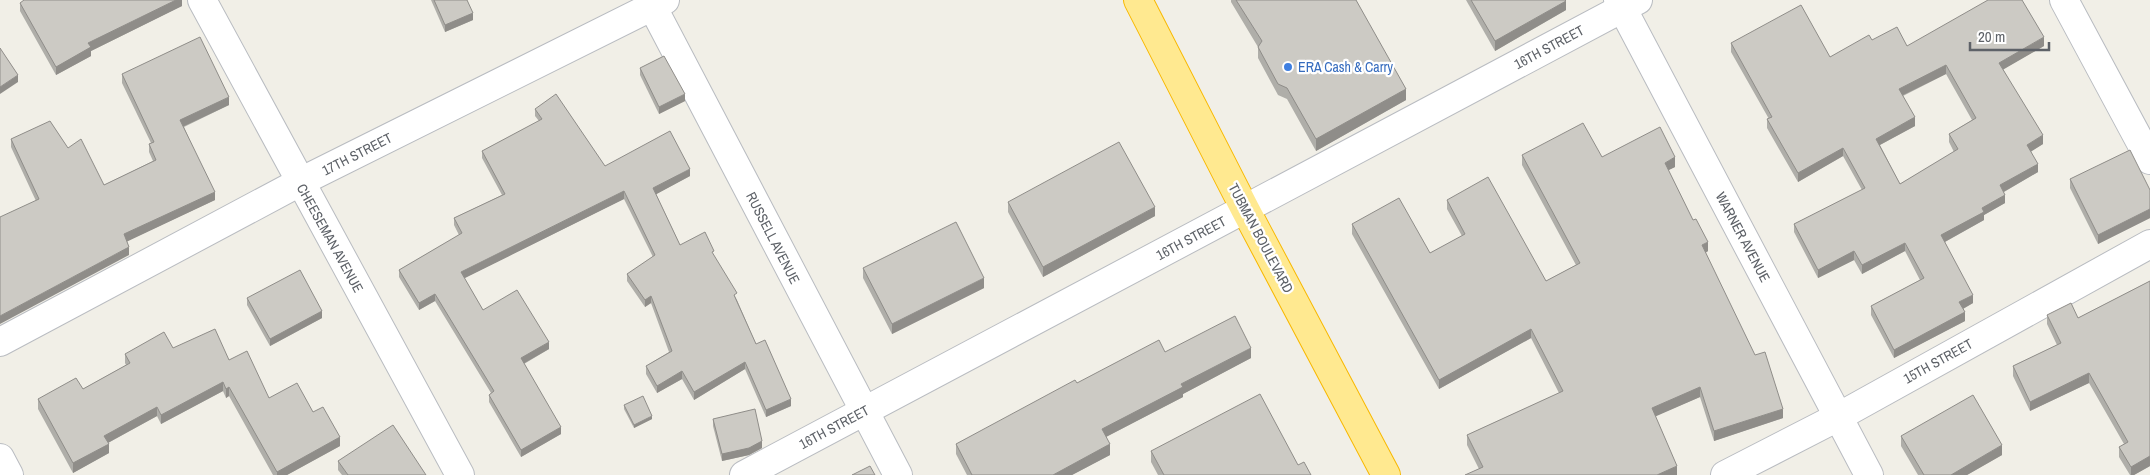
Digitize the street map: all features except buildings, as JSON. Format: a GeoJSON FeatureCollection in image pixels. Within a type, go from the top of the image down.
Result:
{"type":"FeatureCollection","features":[{"type":"Feature","properties":{"kind":"highway","name":"TUBMAN BOULEVARD"},"geometry":{"type":"LineString","coordinates":[[1138,0],[1245,209],[1386,475]]}},
{"type":"Feature","properties":{"kind":"street","name":"CHEESEMAN AVENUE"},"geometry":{"type":"LineString","coordinates":[[202,0],[460,475]]}},
{"type":"Feature","properties":{"kind":"street"},"geometry":{"type":"LineString","coordinates":[[2064,0],[2150,160]]}},
{"type":"Feature","properties":{"kind":"street","name":"17TH STREET"},"geometry":{"type":"LineString","coordinates":[[0,342],[300,182],[655,2]]}},
{"type":"Feature","properties":{"kind":"street","name":"RUSSELL AVENUE"},"geometry":{"type":"LineString","coordinates":[[655,2],[863,412],[898,475]]}},
{"type":"Feature","properties":{"kind":"street","name":"16TH STREET"},"geometry":{"type":"LineString","coordinates":[[744,475],[1245,209],[1626,3]]}},
{"type":"Feature","properties":{"kind":"street","name":"WARNER AVENUE"},"geometry":{"type":"LineString","coordinates":[[1626,3],[1869,475]]}},
{"type":"Feature","properties":{"kind":"street","name":"15TH STREET"},"geometry":{"type":"LineString","coordinates":[[1725,475],[1838,417],[2150,244]]}},
{"type":"Feature","properties":{"kind":"street"},"geometry":{"type":"LineString","coordinates":[[0,458],[9,475]]}},
{"type":"Feature","properties":{"kind":"place","name":"ERA Cash & Carry"},"geometry":{"type":"Point","coordinates":[1288,67]}}]}
